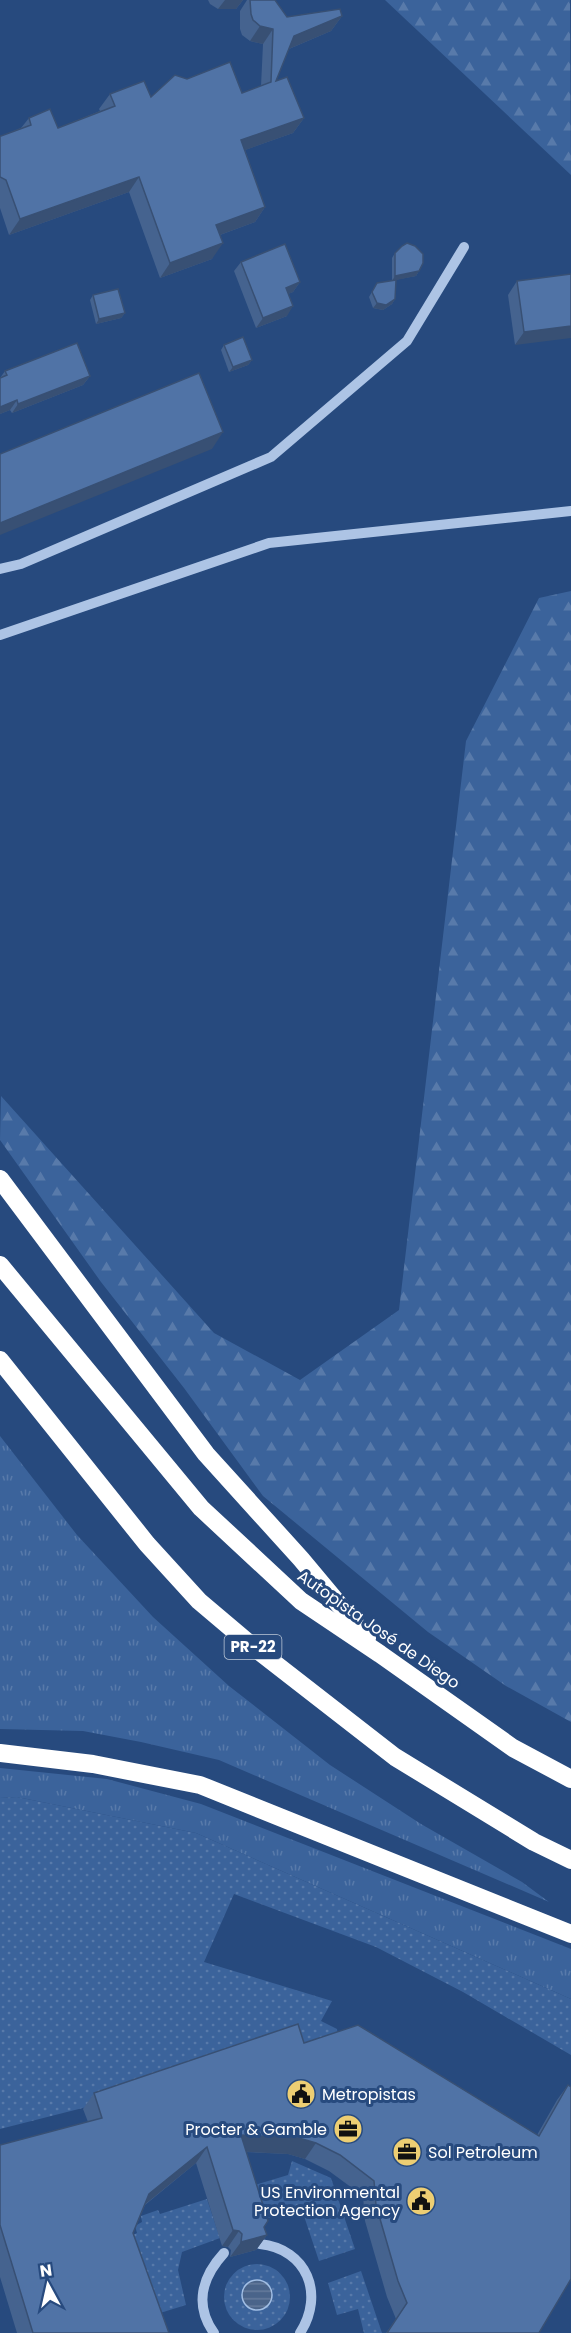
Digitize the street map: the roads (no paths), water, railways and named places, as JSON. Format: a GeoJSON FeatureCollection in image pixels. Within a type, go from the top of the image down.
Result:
{"type":"FeatureCollection","features":[{"type":"Feature","properties":{"kind":"highway"},"geometry":{"type":"LineString","coordinates":[[0,1179],[206,1454],[301,1559],[380,1654]]}},
{"type":"Feature","properties":{"kind":"highway","name":"Autopista José de Diego"},"geometry":{"type":"LineString","coordinates":[[0,1265],[201,1508],[301,1601],[513,1748],[571,1779]]}},
{"type":"Feature","properties":{"kind":"highway","name":"PR-22"},"geometry":{"type":"LineString","coordinates":[[0,1360],[147,1544],[199,1601],[251,1645],[395,1757],[534,1842],[571,1860]]}},
{"type":"Feature","properties":{"kind":"highway"},"geometry":{"type":"LineString","coordinates":[[0,1754],[93,1764],[200,1785],[571,1934]]}},
{"type":"Feature","properties":{"kind":"lane"},"geometry":{"type":"LineString","coordinates":[[0,569],[21,564],[271,457],[407,341],[464,247]]}},
{"type":"Feature","properties":{"kind":"lane"},"geometry":{"type":"LineString","coordinates":[[0,635],[269,543],[571,511]]}},
{"type":"Feature","properties":{"kind":"lane"},"geometry":{"type":"LineString","coordinates":[[260,2244],[281,2249],[293,2257],[303,2267],[309,2280],[312,2291],[310,2314],[300,2333]]}},
{"type":"Feature","properties":{"kind":"lane"},"geometry":{"type":"LineString","coordinates":[[214,2333],[203,2313],[203,2286],[209,2272],[224,2253]]}},
{"type":"Feature","properties":{"kind":"place","name":"Metropistas"},"geometry":{"type":"Point","coordinates":[301,2094]}},
{"type":"Feature","properties":{"kind":"place","name":"Procter & Gamble"},"geometry":{"type":"Point","coordinates":[348,2129]}},
{"type":"Feature","properties":{"kind":"place","name":"Sol Petroleum"},"geometry":{"type":"Point","coordinates":[407,2152]}},
{"type":"Feature","properties":{"kind":"place","name":"US Environmental Protection Agency"},"geometry":{"type":"Point","coordinates":[421,2201]}}]}
